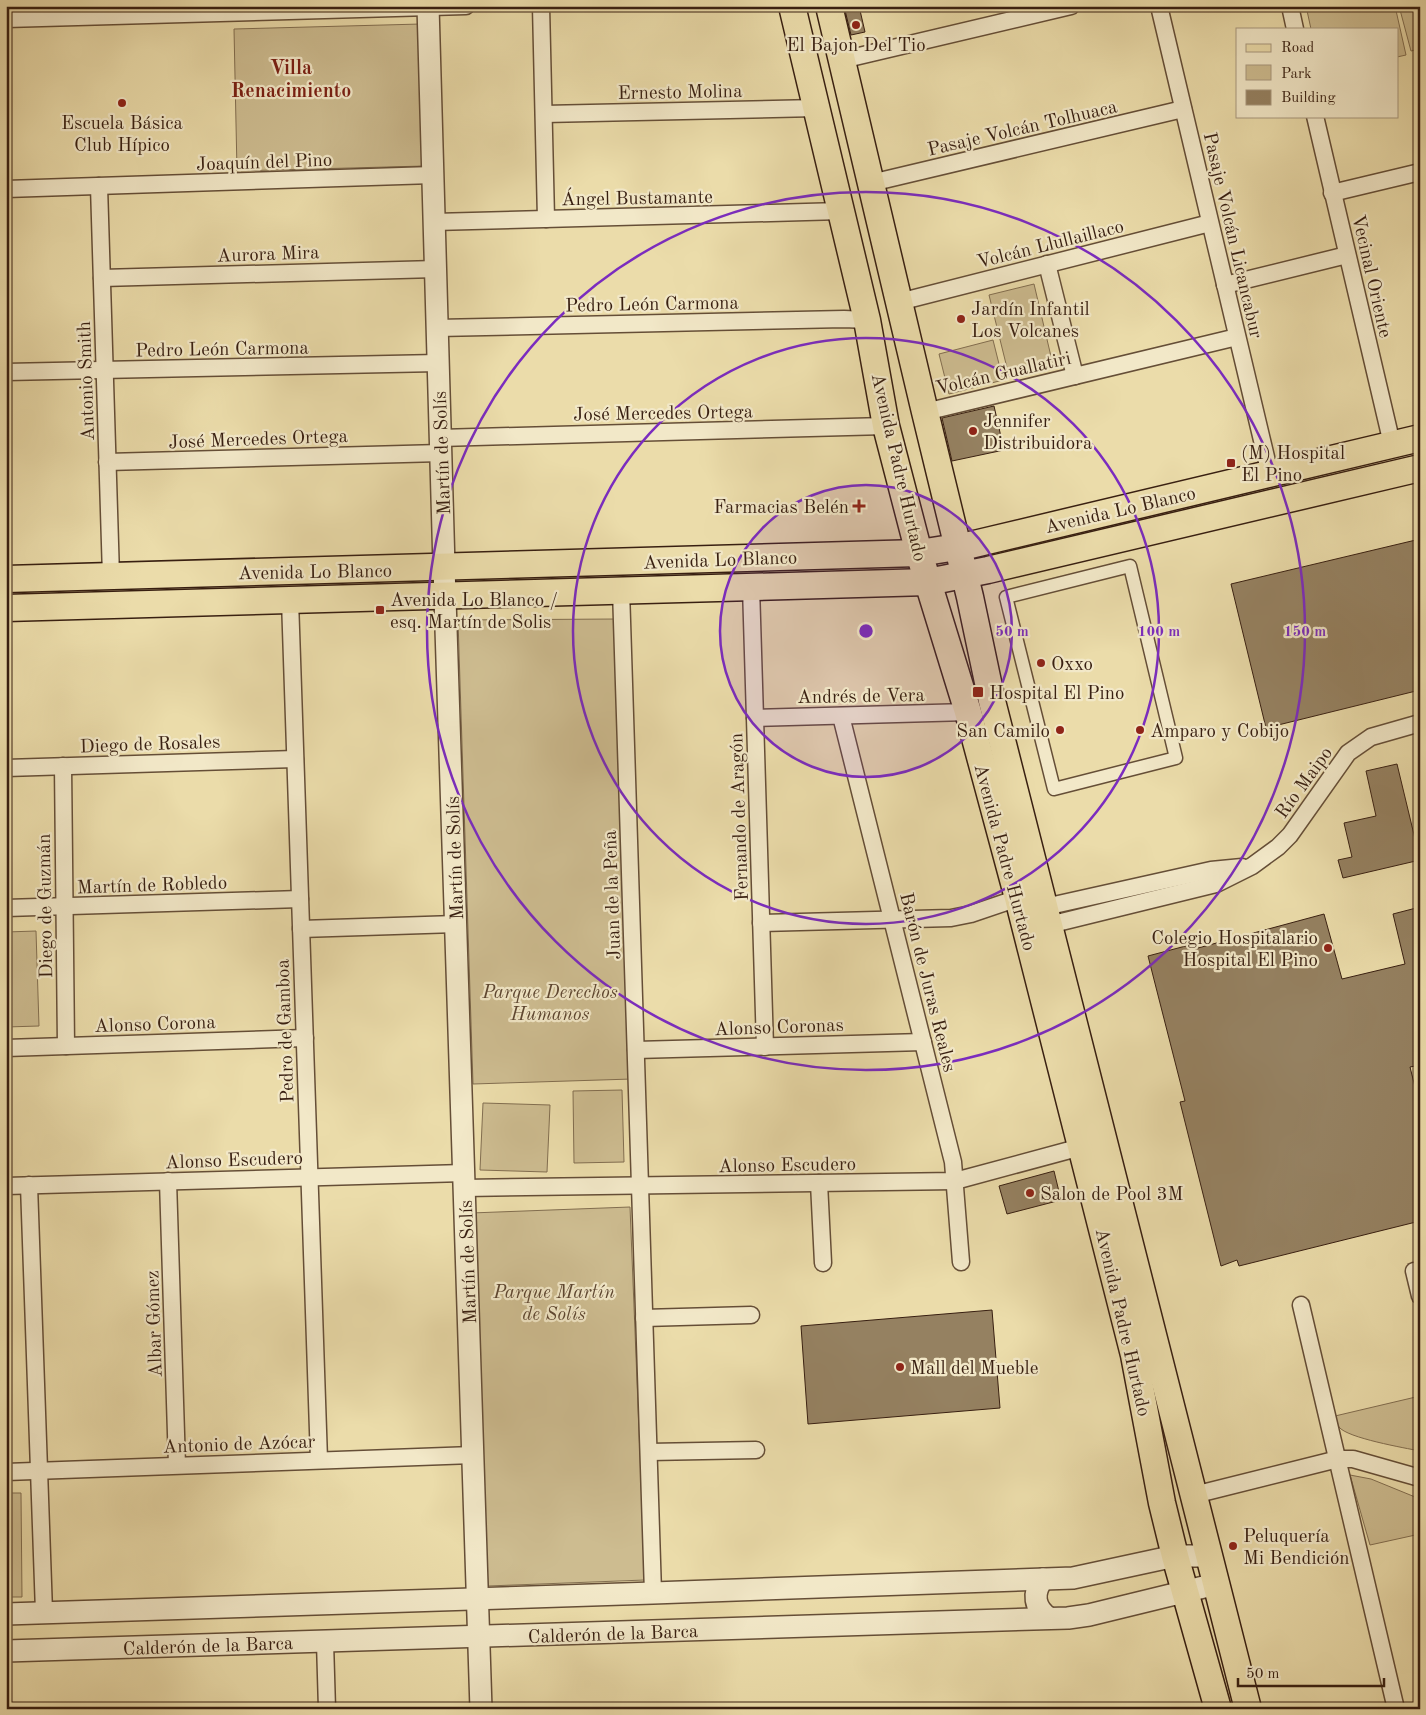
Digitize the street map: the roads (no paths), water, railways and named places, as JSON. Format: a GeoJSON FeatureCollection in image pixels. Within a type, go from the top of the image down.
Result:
{"type":"FeatureCollection","features":[{"type":"Feature","properties":{"kind":"main road","name":"Avenida Padre Hurtado"},"geometry":{"type":"LineString","coordinates":[[792,6],[867,320],[886,426],[919,553],[968,712],[1018,898],[1092,1140],[1194,1495],[1248,1709]]}},
{"type":"Feature","properties":{"kind":"main road","name":"Avenida Padre Hurtado"},"geometry":{"type":"LineString","coordinates":[[830,6],[992,700],[1047,916],[1162,1503],[1218,1709]]}},
{"type":"Feature","properties":{"kind":"main road","name":"Avenida Lo Blanco"},"geometry":{"type":"LineString","coordinates":[[6,579],[919,553],[958,548],[1420,438]]}},
{"type":"Feature","properties":{"kind":"main road","name":"Avenida Lo Blanco"},"geometry":{"type":"LineString","coordinates":[[6,608],[928,582],[1420,468]]}},
{"type":"Feature","properties":{"kind":"street"},"geometry":{"type":"LineString","coordinates":[[6,19],[466,6]]}},
{"type":"Feature","properties":{"kind":"street"},"geometry":{"type":"LineString","coordinates":[[542,6],[546,219]]}},
{"type":"Feature","properties":{"kind":"street"},"geometry":{"type":"LineString","coordinates":[[842,60],[1071,6]]}},
{"type":"Feature","properties":{"kind":"street","name":"Pasaje Volcán Licancabur"},"geometry":{"type":"LineString","coordinates":[[1159,6],[1270,474]]}},
{"type":"Feature","properties":{"kind":"street"},"geometry":{"type":"LineString","coordinates":[[1290,6],[1295,28]]}},
{"type":"Feature","properties":{"kind":"street","name":"Martín de Solís"},"geometry":{"type":"LineString","coordinates":[[428,7],[440,445],[481,1709]]}},
{"type":"Feature","properties":{"kind":"street","name":"Ernesto Molina"},"geometry":{"type":"LineString","coordinates":[[544,114],[817,108]]}},
{"type":"Feature","properties":{"kind":"street","name":"Pasaje Volcán Tolhuaca"},"geometry":{"type":"LineString","coordinates":[[871,183],[1183,109]]}},
{"type":"Feature","properties":{"kind":"street","name":"Vecinal Oriente"},"geometry":{"type":"LineString","coordinates":[[1315,118],[1392,444]]}},
{"type":"Feature","properties":{"kind":"street"},"geometry":{"type":"LineString","coordinates":[[1332,193],[1420,172]]}},
{"type":"Feature","properties":{"kind":"street","name":"Joaquín del Pino"},"geometry":{"type":"LineString","coordinates":[[6,189],[433,175]]}},
{"type":"Feature","properties":{"kind":"street","name":"Antonio Smith"},"geometry":{"type":"LineString","coordinates":[[99,186],[111,576]]}},
{"type":"Feature","properties":{"kind":"street","name":"Ángel Bustamante"},"geometry":{"type":"LineString","coordinates":[[434,222],[841,211]]}},
{"type":"Feature","properties":{"kind":"street","name":"Volcán Llullaillaco"},"geometry":{"type":"LineString","coordinates":[[899,302],[1210,223]]}},
{"type":"Feature","properties":{"kind":"street"},"geometry":{"type":"LineString","coordinates":[[1225,285],[1347,255]]}},
{"type":"Feature","properties":{"kind":"street"},"geometry":{"type":"LineString","coordinates":[[1046,264],[1075,376]]}},
{"type":"Feature","properties":{"kind":"street","name":"Aurora Mira"},"geometry":{"type":"LineString","coordinates":[[102,278],[436,269]]}},
{"type":"Feature","properties":{"kind":"street","name":"Pedro León Carmona"},"geometry":{"type":"LineString","coordinates":[[437,328],[834,319],[867,320]]}},
{"type":"Feature","properties":{"kind":"street","name":"Volcán Guallatiri"},"geometry":{"type":"LineString","coordinates":[[925,412],[1237,337]]}},
{"type":"Feature","properties":{"kind":"street","name":"Pedro León Carmona"},"geometry":{"type":"LineString","coordinates":[[6,372],[438,363]]}},
{"type":"Feature","properties":{"kind":"street","name":"José Mercedes Ortega"},"geometry":{"type":"LineString","coordinates":[[107,462],[440,445],[886,426]]}},
{"type":"Feature","properties":{"kind":"street"},"geometry":{"type":"LineString","coordinates":[[1130,566],[1176,758],[1054,789],[1006,597],[1130,566]]}},
{"type":"Feature","properties":{"kind":"street","name":"Fernando de Aragón"},"geometry":{"type":"LineString","coordinates":[[751,587],[765,1047]]}},
{"type":"Feature","properties":{"kind":"street","name":"Juan de la Peña"},"geometry":{"type":"LineString","coordinates":[[621,590],[654,1593]]}},
{"type":"Feature","properties":{"kind":"street","name":"Pedro de Gamboa"},"geometry":{"type":"LineString","coordinates":[[290,600],[319,1460]]}},
{"type":"Feature","properties":{"kind":"street","name":"Andrés de Vera"},"geometry":{"type":"LineString","coordinates":[[755,718],[968,712]]}},
{"type":"Feature","properties":{"kind":"street","name":"Barón de Juras Reales"},"geometry":{"type":"LineString","coordinates":[[841,716],[953,1162],[961,1262]]}},
{"type":"Feature","properties":{"kind":"street","name":"Río Maipo"},"geometry":{"type":"LineString","coordinates":[[1047,916],[1216,884],[1252,866],[1290,835],[1348,753],[1371,737],[1420,723]]}},
{"type":"Feature","properties":{"kind":"street","name":"Diego de Rosales"},"geometry":{"type":"LineString","coordinates":[[6,768],[295,758]]}},
{"type":"Feature","properties":{"kind":"street","name":"Diego de Guzmán"},"geometry":{"type":"LineString","coordinates":[[63,766],[66,1046]]}},
{"type":"Feature","properties":{"kind":"street"},"geometry":{"type":"LineString","coordinates":[[761,923],[892,920],[961,916],[1018,898]]}},
{"type":"Feature","properties":{"kind":"street","name":"Martín de Robledo"},"geometry":{"type":"LineString","coordinates":[[6,908],[300,899]]}},
{"type":"Feature","properties":{"kind":"street"},"geometry":{"type":"LineString","coordinates":[[301,929],[456,924]]}},
{"type":"Feature","properties":{"kind":"street","name":"Alonso Corona"},"geometry":{"type":"LineString","coordinates":[[6,1048],[305,1038]]}},
{"type":"Feature","properties":{"kind":"street","name":"Alonso Coronas"},"geometry":{"type":"LineString","coordinates":[[636,1050],[923,1042]]}},
{"type":"Feature","properties":{"kind":"street","name":"Alonso Escudero"},"geometry":{"type":"LineString","coordinates":[[6,1186],[309,1177],[640,1186],[955,1181],[1092,1140]]}},
{"type":"Feature","properties":{"kind":"street","name":"Albar Gómez"},"geometry":{"type":"LineString","coordinates":[[168,1181],[177,1465]]}},
{"type":"Feature","properties":{"kind":"street"},"geometry":{"type":"LineString","coordinates":[[819,1183],[823,1263]]}},
{"type":"Feature","properties":{"kind":"street"},"geometry":{"type":"LineString","coordinates":[[29,1185],[44,1612]]}},
{"type":"Feature","properties":{"kind":"street"},"geometry":{"type":"LineString","coordinates":[[1414,1271],[1420,1296]]}},
{"type":"Feature","properties":{"kind":"street"},"geometry":{"type":"LineString","coordinates":[[1301,1305],[1396,1709]]}},
{"type":"Feature","properties":{"kind":"street"},"geometry":{"type":"LineString","coordinates":[[644,1318],[751,1315]]}},
{"type":"Feature","properties":{"kind":"street"},"geometry":{"type":"LineString","coordinates":[[649,1452],[756,1450]]}},
{"type":"Feature","properties":{"kind":"street","name":"Antonio de Azócar"},"geometry":{"type":"LineString","coordinates":[[6,1472],[473,1455]]}},
{"type":"Feature","properties":{"kind":"street"},"geometry":{"type":"LineString","coordinates":[[1194,1495],[1338,1459],[1353,1459],[1420,1478]]}},
{"type":"Feature","properties":{"kind":"street","name":"Calderón de la Barca"},"geometry":{"type":"LineString","coordinates":[[6,1614],[1043,1579],[1087,1576],[1175,1556],[1209,1556]]}},
{"type":"Feature","properties":{"kind":"street"},"geometry":{"type":"LineString","coordinates":[[1043,1579],[1036,1591],[1036,1603],[1048,1618]]}},
{"type":"Feature","properties":{"kind":"street","name":"Calderón de la Barca"},"geometry":{"type":"LineString","coordinates":[[6,1651],[1048,1618],[1089,1615],[1216,1584]]}},
{"type":"Feature","properties":{"kind":"street"},"geometry":{"type":"LineString","coordinates":[[325,1642],[327,1709]]}},
{"type":"Feature","properties":{"kind":"place","name":"El Bajon Del Tio"},"geometry":{"type":"Point","coordinates":[856,25]}},
{"type":"Feature","properties":{"kind":"place","name":"Escuela Básica Club Hípico"},"geometry":{"type":"Point","coordinates":[122,103]}},
{"type":"Feature","properties":{"kind":"place","name":"Jardín Infantil Los Volcanes"},"geometry":{"type":"Point","coordinates":[961,319]}},
{"type":"Feature","properties":{"kind":"place","name":"Jennifer Distribuidora"},"geometry":{"type":"Point","coordinates":[973,431]}},
{"type":"Feature","properties":{"kind":"place","name":"(M) Hospital El Pino"},"geometry":{"type":"Point","coordinates":[1231,463]}},
{"type":"Feature","properties":{"kind":"place","name":"Farmacias Belén"},"geometry":{"type":"Point","coordinates":[859,506]}},
{"type":"Feature","properties":{"kind":"place","name":"Avenida Lo Blanco / esq. Martín de Solis"},"geometry":{"type":"Point","coordinates":[380,610]}},
{"type":"Feature","properties":{"kind":"place","name":"Oxxo"},"geometry":{"type":"Point","coordinates":[1041,663]}},
{"type":"Feature","properties":{"kind":"place","name":"Hospital El Pino"},"geometry":{"type":"Point","coordinates":[978,692]}},
{"type":"Feature","properties":{"kind":"place","name":"San Camilo"},"geometry":{"type":"Point","coordinates":[1060,730]}},
{"type":"Feature","properties":{"kind":"place","name":"Amparo y Cobijo"},"geometry":{"type":"Point","coordinates":[1140,730]}},
{"type":"Feature","properties":{"kind":"place","name":"Colegio Hospitalario Hospital El Pino"},"geometry":{"type":"Point","coordinates":[1328,948]}},
{"type":"Feature","properties":{"kind":"place","name":"Salon de Pool 3M"},"geometry":{"type":"Point","coordinates":[1030,1193]}},
{"type":"Feature","properties":{"kind":"place","name":"Mall del Mueble"},"geometry":{"type":"Point","coordinates":[900,1367]}},
{"type":"Feature","properties":{"kind":"place","name":"Peluquería Mi Bendición"},"geometry":{"type":"Point","coordinates":[1233,1546]}},
{"type":"Feature","properties":{"kind":"district","name":"Villa Renacimiento"},"geometry":{"type":"Point","coordinates":[291,78]}},
{"type":"Feature","properties":{"kind":"park label","name":"Parque Derechos Humanos"},"geometry":{"type":"Point","coordinates":[550,1002]}},
{"type":"Feature","properties":{"kind":"park label","name":"Parque Martín de Solís"},"geometry":{"type":"Point","coordinates":[554,1302]}}]}
